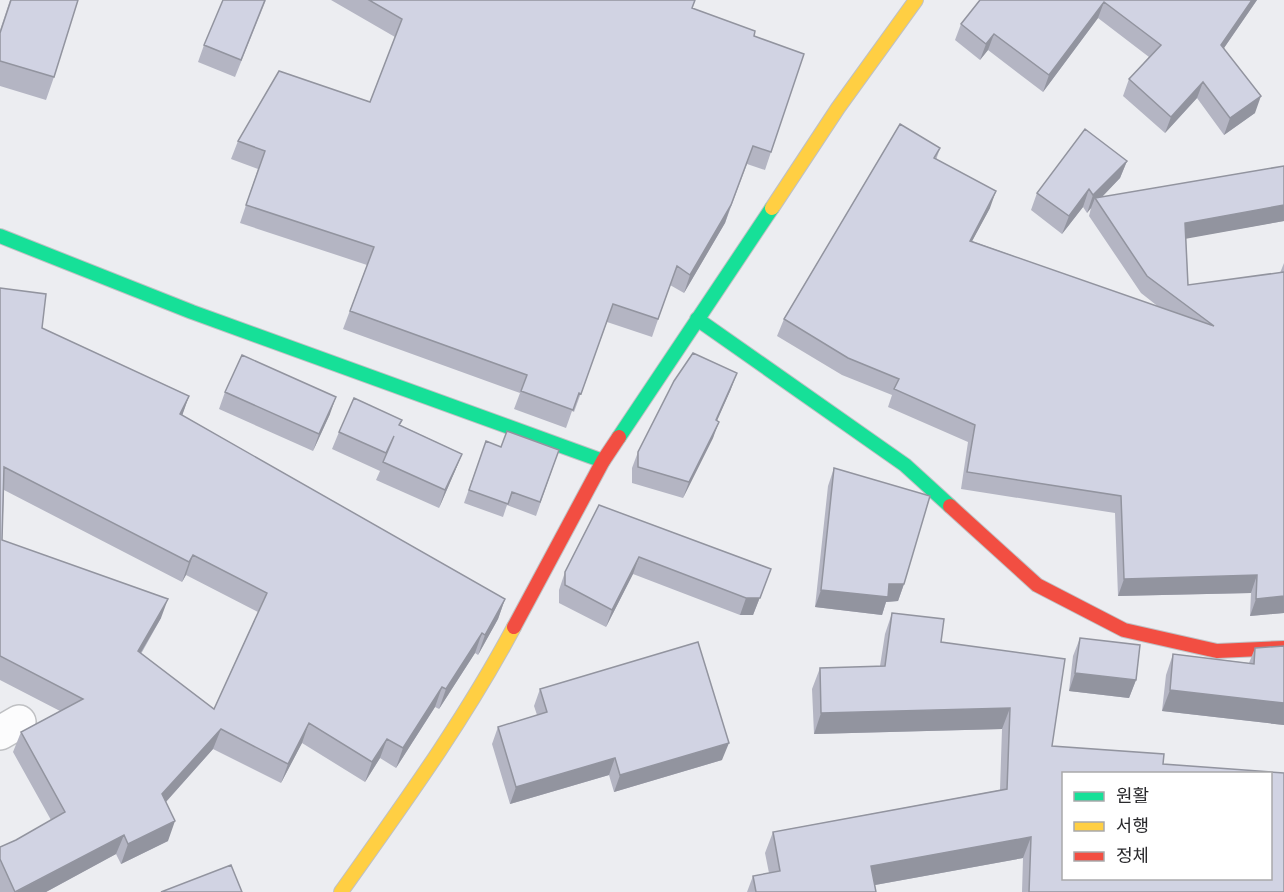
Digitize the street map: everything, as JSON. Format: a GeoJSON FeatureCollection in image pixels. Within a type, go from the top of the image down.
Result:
{"type":"FeatureCollection","features":[{"type":"Feature","properties":{"kind":"street"},"geometry":{"type":"LineString","coordinates":[[341,892],[447,742],[494,664],[603,461],[838,108],[916,0]]}},
{"type":"Feature","properties":{"kind":"street"},"geometry":{"type":"LineString","coordinates":[[0,236],[192,312],[603,461]]}},
{"type":"Feature","properties":{"kind":"street"},"geometry":{"type":"LineString","coordinates":[[697,319],[904,465],[1037,585],[1124,630],[1216,651],[1284,648]]}},
{"type":"Feature","properties":{"kind":"building"},"geometry":{"type":"Polygon","coordinates":[[[11,0],[78,0],[54,77],[0,61],[0,33],[11,0]]]}},
{"type":"Feature","properties":{"kind":"building"},"geometry":{"type":"Polygon","coordinates":[[[223,0],[265,0],[241,60],[204,45],[223,0]]]}},
{"type":"Feature","properties":{"kind":"building"},"geometry":{"type":"Polygon","coordinates":[[[369,0],[695,0],[692,8],[755,31],[754,36],[804,54],[771,152],[753,146],[731,205],[690,275],[677,266],[658,319],[613,304],[581,394],[579,393],[573,410],[521,391],[527,375],[350,311],[374,247],[246,205],[265,151],[238,141],[279,71],[370,102],[402,19],[369,0]]]}},
{"type":"Feature","properties":{"kind":"building"},"geometry":{"type":"Polygon","coordinates":[[[980,0],[1252,0],[1221,45],[1261,96],[1230,118],[1203,82],[1171,117],[1129,79],[1161,45],[1104,2],[1049,75],[994,34],[986,44],[961,24],[980,0]]]}},
{"type":"Feature","properties":{"kind":"building"},"geometry":{"type":"Polygon","coordinates":[[[900,124],[940,148],[934,158],[996,191],[970,241],[1214,326],[1147,276],[1095,198],[1284,166],[1284,205],[1185,223],[1188,285],[1284,272],[1284,596],[1256,599],[1257,575],[1124,579],[1121,496],[967,472],[975,425],[894,389],[899,379],[848,358],[784,319],[900,124]]]}},
{"type":"Feature","properties":{"kind":"building"},"geometry":{"type":"Polygon","coordinates":[[[1085,129],[1127,161],[1093,195],[1089,189],[1069,216],[1037,193],[1085,129]]]}},
{"type":"Feature","properties":{"kind":"building"},"geometry":{"type":"Polygon","coordinates":[[[0,288],[46,294],[42,328],[189,396],[180,414],[505,599],[485,635],[482,633],[446,689],[442,687],[403,748],[387,739],[372,762],[309,723],[288,764],[221,729],[162,794],[175,821],[128,844],[124,835],[15,892],[0,859],[0,847],[65,812],[21,732],[83,699],[0,656],[0,288]],[[4,467],[2,540],[168,599],[138,651],[214,709],[267,593],[193,555],[189,562],[4,467]]]}},
{"type":"Feature","properties":{"kind":"building"},"geometry":{"type":"Polygon","coordinates":[[[693,353],[737,373],[716,420],[719,422],[689,482],[638,467],[638,452],[674,381],[693,353]]]}},
{"type":"Feature","properties":{"kind":"building"},"geometry":{"type":"Polygon","coordinates":[[[242,355],[336,397],[319,434],[225,392],[242,355]]]}},
{"type":"Feature","properties":{"kind":"building"},"geometry":{"type":"Polygon","coordinates":[[[354,398],[402,420],[399,425],[462,454],[445,490],[383,462],[394,436],[386,453],[339,432],[354,398]]]}},
{"type":"Feature","properties":{"kind":"building"},"geometry":{"type":"Polygon","coordinates":[[[507,431],[559,450],[540,502],[512,492],[508,504],[469,490],[486,441],[501,447],[507,431]]]}},
{"type":"Feature","properties":{"kind":"building"},"geometry":{"type":"Polygon","coordinates":[[[834,468],[930,496],[904,584],[889,584],[888,597],[821,590],[834,468]]]}},
{"type":"Feature","properties":{"kind":"building"},"geometry":{"type":"Polygon","coordinates":[[[599,505],[771,569],[760,598],[746,598],[639,557],[612,610],[565,585],[565,572],[599,505]]]}},
{"type":"Feature","properties":{"kind":"building"},"geometry":{"type":"Polygon","coordinates":[[[892,613],[944,619],[941,642],[1065,659],[1052,746],[1164,754],[1163,764],[1271,772],[1062,772],[1062,880],[1272,880],[1272,772],[1284,773],[1284,892],[1029,892],[1031,837],[871,866],[876,892],[756,892],[753,876],[780,871],[773,832],[1007,789],[1010,708],[821,713],[820,668],[885,666],[892,613]]]}},
{"type":"Feature","properties":{"kind":"building"},"geometry":{"type":"Polygon","coordinates":[[[1080,638],[1140,645],[1136,680],[1075,673],[1080,638]]]}},
{"type":"Feature","properties":{"kind":"building"},"geometry":{"type":"Polygon","coordinates":[[[698,642],[729,743],[620,775],[615,758],[516,787],[498,727],[547,712],[540,689],[698,642]]]}},
{"type":"Feature","properties":{"kind":"building"},"geometry":{"type":"Polygon","coordinates":[[[1284,646],[1284,703],[1170,690],[1173,654],[1254,664],[1255,648],[1284,646]]]}},
{"type":"Feature","properties":{"kind":"building"},"geometry":{"type":"Polygon","coordinates":[[[231,865],[242,892],[161,892],[231,865]]]}},
{"type":"Feature","properties":{"kind":"traffic: fast"},"geometry":{"type":"LineString","coordinates":[[619,437],[772,208]]}},
{"type":"Feature","properties":{"kind":"traffic: fast"},"geometry":{"type":"LineString","coordinates":[[0,236],[192,312],[603,461]]}},
{"type":"Feature","properties":{"kind":"traffic: fast"},"geometry":{"type":"LineString","coordinates":[[697,319],[905,465],[950,506]]}},
{"type":"Feature","properties":{"kind":"traffic: slow"},"geometry":{"type":"LineString","coordinates":[[772,208],[838,108],[916,0]]}},
{"type":"Feature","properties":{"kind":"traffic: slow"},"geometry":{"type":"LineString","coordinates":[[341,892],[453,729],[514,627]]}},
{"type":"Feature","properties":{"kind":"traffic: jam"},"geometry":{"type":"LineString","coordinates":[[514,627],[603,461],[619,437]]}},
{"type":"Feature","properties":{"kind":"traffic: jam"},"geometry":{"type":"LineString","coordinates":[[950,506],[1037,585],[1124,630],[1217,651],[1284,648]]}}]}
